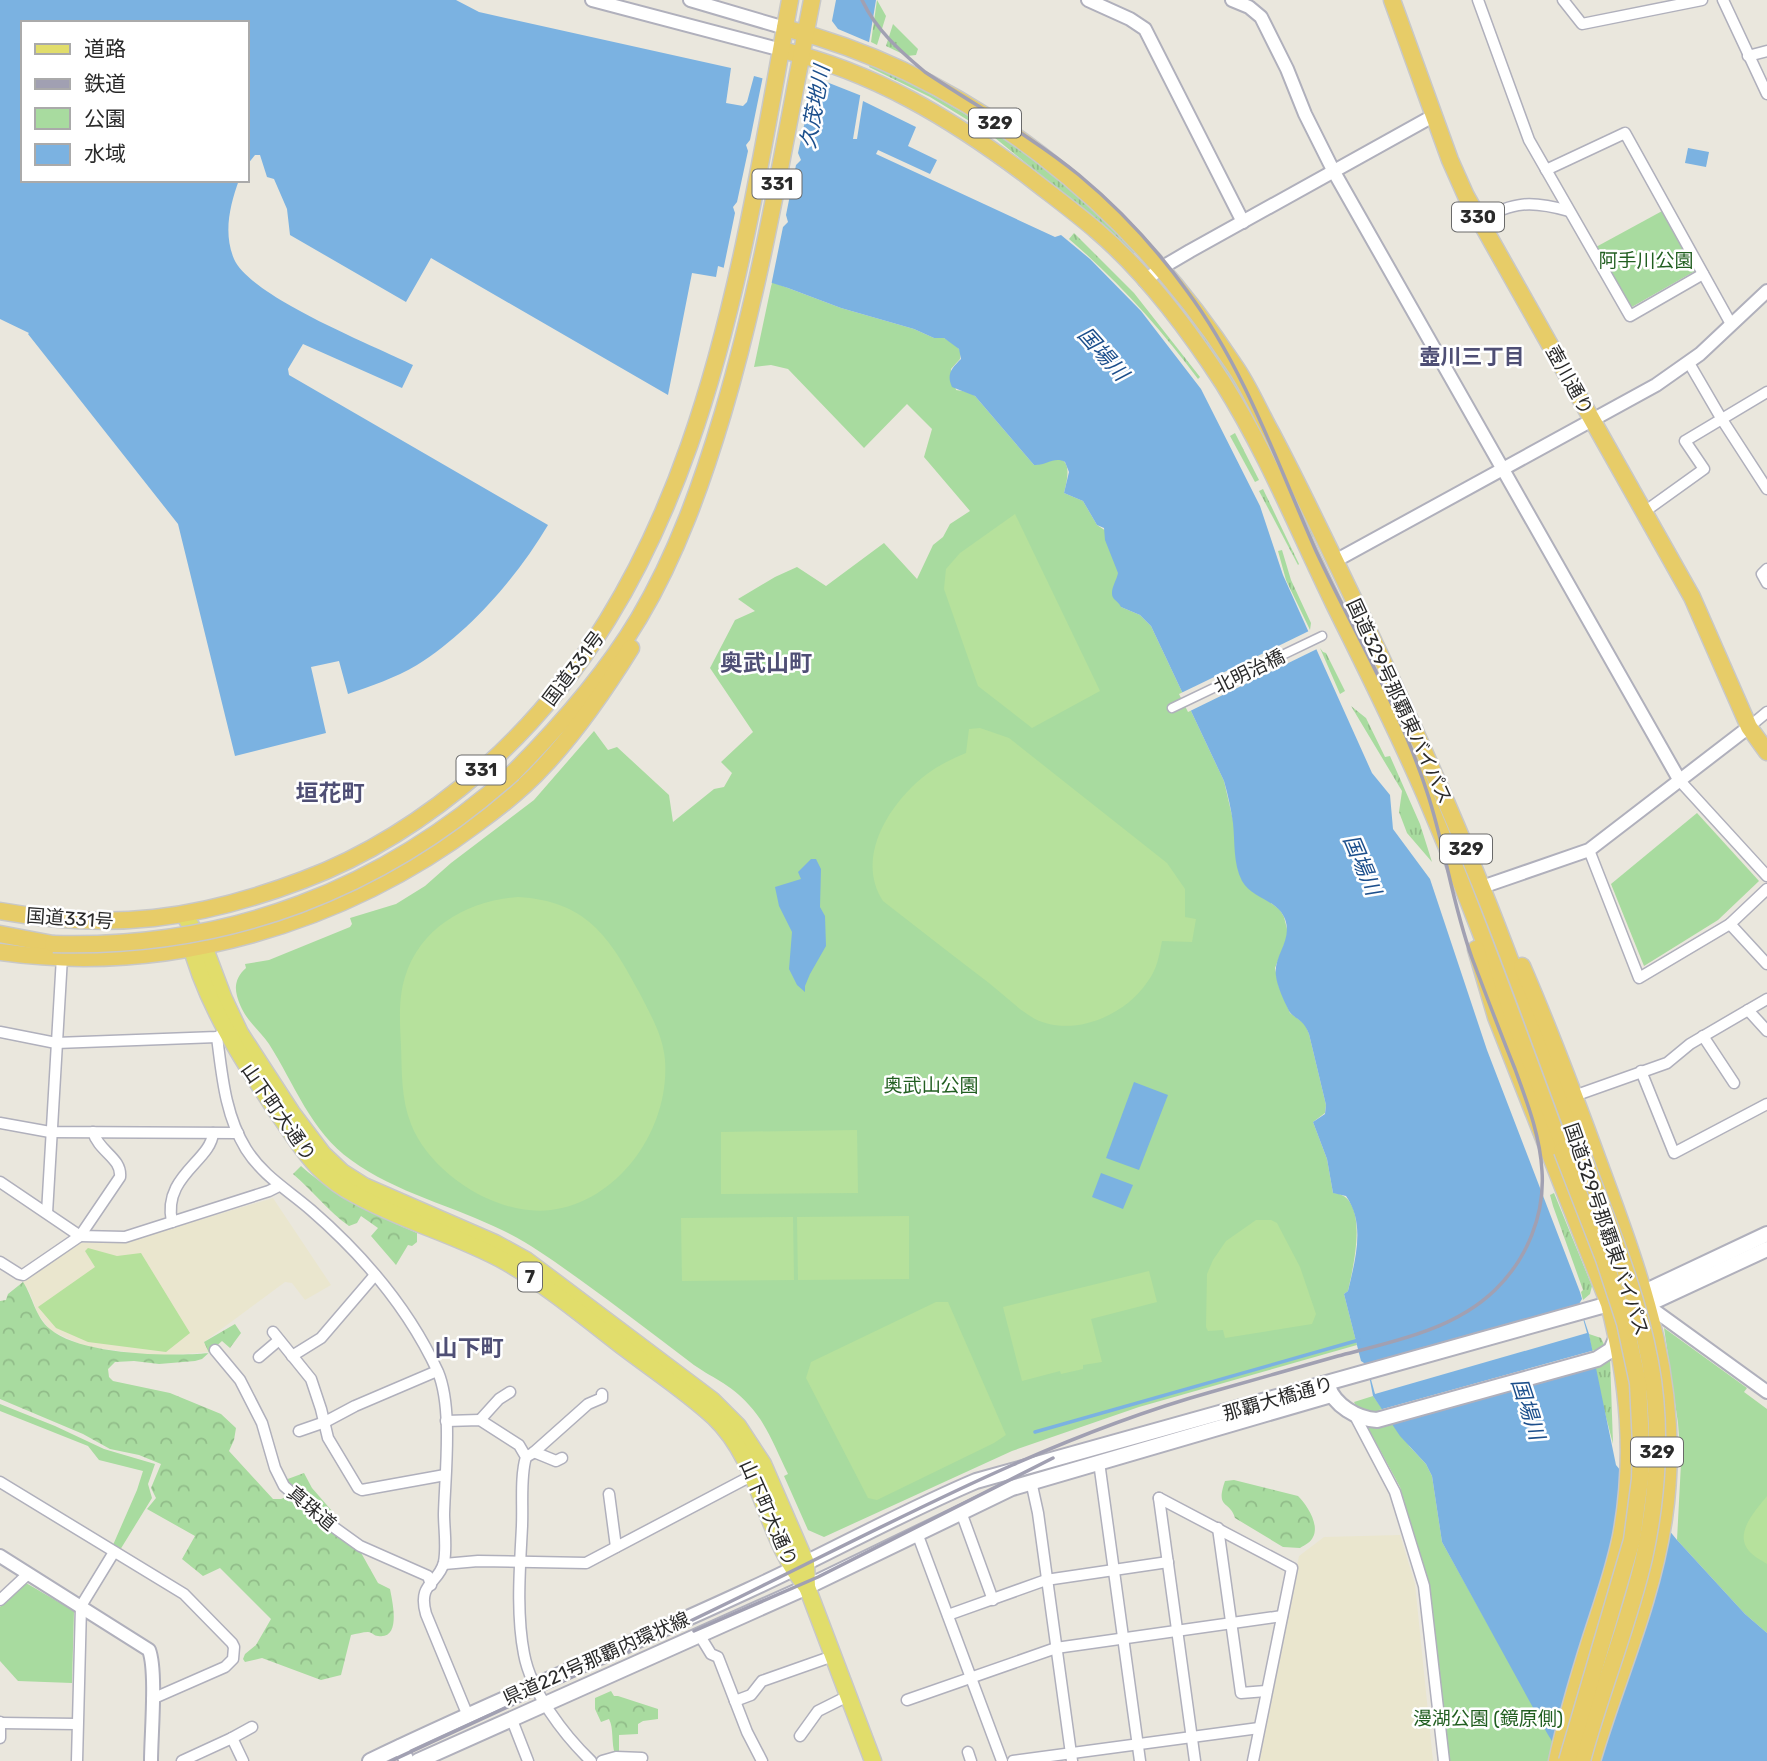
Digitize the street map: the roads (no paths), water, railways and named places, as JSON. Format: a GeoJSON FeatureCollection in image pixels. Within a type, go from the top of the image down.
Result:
{"type":"FeatureCollection","features":[{"type":"Feature","properties":{"kind":"highway","name":"国道331号"},"geometry":{"type":"LineString","coordinates":[[0,911],[78,922],[142,921],[184,915],[272,892],[333,869],[385,842],[463,786],[512,741],[560,689],[613,612],[650,543],[671,496],[708,389],[736,277],[777,81],[790,0]]}},
{"type":"Feature","properties":{"kind":"highway","name":"国道331号"},"geometry":{"type":"LineString","coordinates":[[0,941],[58,951],[182,937],[233,926],[295,907],[355,882],[410,851],[468,811],[513,773],[554,732],[593,684],[639,618],[693,504],[729,393],[757,283],[813,0]]}},
{"type":"Feature","properties":{"kind":"highway","name":"壺川通り"},"geometry":{"type":"LineString","coordinates":[[1392,0],[1457,178],[1698,608],[1749,727],[1767,752]]}},
{"type":"Feature","properties":{"kind":"highway","name":"国道329号那覇東バイパス"},"geometry":{"type":"LineString","coordinates":[[785,28],[807,33],[869,56],[961,102],[1023,142],[1075,181],[1107,210],[1161,268],[1236,366],[1288,465],[1398,692],[1483,892],[1579,1145],[1640,1318],[1653,1380],[1657,1445],[1654,1493],[1644,1559],[1582,1761]]}},
{"type":"Feature","properties":{"kind":"highway","name":"国道329号那覇東バイパス"},"geometry":{"type":"LineString","coordinates":[[782,50],[820,60],[866,77],[925,106],[980,140],[1099,233],[1145,281],[1205,356],[1240,411],[1273,473],[1393,724],[1469,902],[1613,1282],[1638,1383],[1641,1445],[1638,1502],[1632,1539],[1567,1761]]}},
{"type":"Feature","properties":{"kind":"highway"},"geometry":{"type":"LineString","coordinates":[[1318,570],[1335,561]]}},
{"type":"Feature","properties":{"kind":"highway","name":"国道331号"},"geometry":{"type":"LineString","coordinates":[[0,952],[58,951],[128,955],[198,947],[277,927],[362,894],[405,872],[464,834],[543,768],[605,689],[632,645],[639,618]]}},
{"type":"Feature","properties":{"kind":"highway"},"geometry":{"type":"LineString","coordinates":[[1483,892],[1509,936],[1574,1096],[1646,1298],[1661,1358],[1669,1431],[1667,1490],[1660,1544],[1652,1578],[1592,1761]]}},
{"type":"Feature","properties":{"kind":"highway"},"geometry":{"type":"LineString","coordinates":[[1469,902],[1476,947],[1496,1017],[1609,1304],[1625,1385],[1630,1437],[1628,1484],[1621,1538],[1569,1710],[1557,1761]]}},
{"type":"Feature","properties":{"kind":"highway"},"geometry":{"type":"LineString","coordinates":[[0,934],[58,951]]}},
{"type":"Feature","properties":{"kind":"main road","name":"山下町大通り"},"geometry":{"type":"LineString","coordinates":[[184,915],[240,1033],[292,1113],[331,1162],[374,1191],[483,1237],[526,1260],[712,1399],[738,1426],[757,1453],[771,1480],[807,1587]]}},
{"type":"Feature","properties":{"kind":"main road","name":"山下町大通り"},"geometry":{"type":"LineString","coordinates":[[198,947],[222,1034],[319,1168],[357,1196],[482,1250],[524,1273],[712,1416],[733,1439],[799,1567]]}},
{"type":"Feature","properties":{"kind":"main road","name":"那覇大橋通り"},"geometry":{"type":"LineString","coordinates":[[1354,1413],[1366,1419],[1377,1420],[1597,1359],[1611,1350],[1625,1316],[1646,1298],[1767,1234]]}},
{"type":"Feature","properties":{"kind":"main road","name":"那覇大橋通り"},"geometry":{"type":"LineString","coordinates":[[807,1587],[1031,1481],[1329,1389],[1368,1372],[1609,1304],[1646,1298],[1767,1249]]}},
{"type":"Feature","properties":{"kind":"main road","name":"那覇大橋通り"},"geometry":{"type":"LineString","coordinates":[[799,1567],[946,1494],[990,1476],[1329,1389]]}},
{"type":"Feature","properties":{"kind":"main road"},"geometry":{"type":"LineString","coordinates":[[1329,1389],[1354,1413]]}},
{"type":"Feature","properties":{"kind":"main road","name":"県道221号那覇内環状線"},"geometry":{"type":"LineString","coordinates":[[370,1761],[535,1684],[799,1567]]}},
{"type":"Feature","properties":{"kind":"main road","name":"県道221号那覇内環状線"},"geometry":{"type":"LineString","coordinates":[[418,1761],[807,1587]]}},
{"type":"Feature","properties":{"kind":"main road","name":"7"},"geometry":{"type":"LineString","coordinates":[[807,1587],[873,1761]]}},
{"type":"Feature","properties":{"kind":"main road"},"geometry":{"type":"LineString","coordinates":[[400,1747],[407,1761]]}},
{"type":"Feature","properties":{"kind":"street"},"geometry":{"type":"LineString","coordinates":[[592,0],[782,50]]}},
{"type":"Feature","properties":{"kind":"street"},"geometry":{"type":"LineString","coordinates":[[690,0],[785,28]]}},
{"type":"Feature","properties":{"kind":"street"},"geometry":{"type":"LineString","coordinates":[[1088,0],[1130,19],[1145,29],[1243,222]]}},
{"type":"Feature","properties":{"kind":"street"},"geometry":{"type":"LineString","coordinates":[[1232,0],[1249,7],[1261,17],[1334,172],[1680,780],[1767,876]]}},
{"type":"Feature","properties":{"kind":"street"},"geometry":{"type":"LineString","coordinates":[[1478,0],[1529,140],[1630,316],[1703,274]]}},
{"type":"Feature","properties":{"kind":"street"},"geometry":{"type":"LineString","coordinates":[[1563,0],[1582,24],[1702,0]]}},
{"type":"Feature","properties":{"kind":"street"},"geometry":{"type":"LineString","coordinates":[[1723,0],[1767,94]]}},
{"type":"Feature","properties":{"kind":"street"},"geometry":{"type":"LineString","coordinates":[[1748,56],[1767,51]]}},
{"type":"Feature","properties":{"kind":"street"},"geometry":{"type":"LineString","coordinates":[[1145,281],[1161,268],[1433,116]]}},
{"type":"Feature","properties":{"kind":"street"},"geometry":{"type":"LineString","coordinates":[[1546,170],[1625,133],[1731,324]]}},
{"type":"Feature","properties":{"kind":"street"},"geometry":{"type":"LineString","coordinates":[[1479,220],[1502,208],[1525,202],[1569,211]]}},
{"type":"Feature","properties":{"kind":"street"},"geometry":{"type":"LineString","coordinates":[[1335,561],[1656,385],[1689,363],[1767,291]]}},
{"type":"Feature","properties":{"kind":"street"},"geometry":{"type":"LineString","coordinates":[[1689,363],[1767,489]]}},
{"type":"Feature","properties":{"kind":"street"},"geometry":{"type":"LineString","coordinates":[[1644,512],[1704,469],[1685,441],[1767,392]]}},
{"type":"Feature","properties":{"kind":"street"},"geometry":{"type":"LineString","coordinates":[[1767,569],[1762,574],[1767,583]]}},
{"type":"Feature","properties":{"kind":"street","name":"北明治橋"},"geometry":{"type":"LineString","coordinates":[[1172,708],[1319,637]]}},
{"type":"Feature","properties":{"kind":"street"},"geometry":{"type":"LineString","coordinates":[[1483,892],[1590,850],[1767,712]]}},
{"type":"Feature","properties":{"kind":"street"},"geometry":{"type":"LineString","coordinates":[[1590,850],[1639,978],[1730,924],[1767,889]]}},
{"type":"Feature","properties":{"kind":"street"},"geometry":{"type":"LineString","coordinates":[[1730,924],[1767,964]]}},
{"type":"Feature","properties":{"kind":"street"},"geometry":{"type":"LineString","coordinates":[[47,1213],[58,951]]}},
{"type":"Feature","properties":{"kind":"street"},"geometry":{"type":"LineString","coordinates":[[1574,1096],[1667,1063],[1703,1036],[1767,999]]}},
{"type":"Feature","properties":{"kind":"street"},"geometry":{"type":"LineString","coordinates":[[1748,1010],[1767,1031]]}},
{"type":"Feature","properties":{"kind":"street"},"geometry":{"type":"LineString","coordinates":[[0,1032],[56,1042],[222,1034],[224,1093],[238,1133],[247,1149],[279,1186],[336,1233],[375,1275],[405,1312],[437,1371],[445,1395],[446,1421],[444,1564],[424,1594],[424,1605],[468,1716]]}},
{"type":"Feature","properties":{"kind":"street"},"geometry":{"type":"LineString","coordinates":[[1703,1036],[1734,1083]]}},
{"type":"Feature","properties":{"kind":"street"},"geometry":{"type":"LineString","coordinates":[[1641,1072],[1674,1153],[1767,1104]]}},
{"type":"Feature","properties":{"kind":"street"},"geometry":{"type":"LineString","coordinates":[[0,1123],[50,1132],[238,1133]]}},
{"type":"Feature","properties":{"kind":"street"},"geometry":{"type":"LineString","coordinates":[[0,1262],[23,1275],[80,1236],[120,1177],[119,1165],[96,1143],[93,1132]]}},
{"type":"Feature","properties":{"kind":"street"},"geometry":{"type":"LineString","coordinates":[[172,1222],[171,1206],[179,1183],[212,1142],[213,1133]]}},
{"type":"Feature","properties":{"kind":"street"},"geometry":{"type":"LineString","coordinates":[[0,1182],[80,1236],[125,1237],[279,1186]]}},
{"type":"Feature","properties":{"kind":"street"},"geometry":{"type":"LineString","coordinates":[[292,1356],[321,1338],[375,1275]]}},
{"type":"Feature","properties":{"kind":"street"},"geometry":{"type":"LineString","coordinates":[[1646,1298],[1767,1392]]}},
{"type":"Feature","properties":{"kind":"street"},"geometry":{"type":"LineString","coordinates":[[259,1357],[276,1336],[311,1379],[328,1438],[358,1488],[362,1490],[445,1475]]}},
{"type":"Feature","properties":{"kind":"street","name":"真珠道"},"geometry":{"type":"LineString","coordinates":[[215,1350],[237,1375],[262,1423],[275,1468],[284,1486],[321,1518],[360,1546],[428,1576],[431,1584]]}},
{"type":"Feature","properties":{"kind":"street"},"geometry":{"type":"LineString","coordinates":[[299,1432],[437,1371]]}},
{"type":"Feature","properties":{"kind":"street"},"geometry":{"type":"LineString","coordinates":[[480,1420],[499,1399],[510,1392]]}},
{"type":"Feature","properties":{"kind":"street"},"geometry":{"type":"LineString","coordinates":[[591,1761],[568,1739],[535,1684],[524,1656],[520,1562],[530,1454],[588,1404],[602,1398],[602,1394]]}},
{"type":"Feature","properties":{"kind":"street"},"geometry":{"type":"LineString","coordinates":[[1354,1413],[1395,1492],[1424,1586],[1444,1761]]}},
{"type":"Feature","properties":{"kind":"street"},"geometry":{"type":"LineString","coordinates":[[446,1421],[480,1420],[530,1454],[556,1461],[562,1458]]}},
{"type":"Feature","properties":{"kind":"street"},"geometry":{"type":"LineString","coordinates":[[1099,1462],[1140,1761]]}},
{"type":"Feature","properties":{"kind":"street"},"geometry":{"type":"LineString","coordinates":[[444,1564],[586,1563],[753,1475]]}},
{"type":"Feature","properties":{"kind":"street"},"geometry":{"type":"LineString","coordinates":[[1031,1481],[1038,1513],[1072,1757]]}},
{"type":"Feature","properties":{"kind":"street"},"geometry":{"type":"LineString","coordinates":[[0,1482],[184,1594],[234,1647],[233,1660],[225,1667],[152,1699]]}},
{"type":"Feature","properties":{"kind":"street"},"geometry":{"type":"LineString","coordinates":[[609,1494],[616,1547]]}},
{"type":"Feature","properties":{"kind":"street"},"geometry":{"type":"LineString","coordinates":[[1195,1761],[1159,1498],[1292,1568],[1253,1761]]}},
{"type":"Feature","properties":{"kind":"street"},"geometry":{"type":"LineString","coordinates":[[961,1512],[993,1600]]}},
{"type":"Feature","properties":{"kind":"street"},"geometry":{"type":"LineString","coordinates":[[1218,1528],[1241,1693],[1266,1691]]}},
{"type":"Feature","properties":{"kind":"street"},"geometry":{"type":"LineString","coordinates":[[917,1533],[1002,1761]]}},
{"type":"Feature","properties":{"kind":"street"},"geometry":{"type":"LineString","coordinates":[[77,1761],[81,1606],[114,1552]]}},
{"type":"Feature","properties":{"kind":"street"},"geometry":{"type":"LineString","coordinates":[[0,1556],[149,1650],[152,1657],[151,1761]]}},
{"type":"Feature","properties":{"kind":"street"},"geometry":{"type":"LineString","coordinates":[[948,1615],[1046,1580],[1168,1562]]}},
{"type":"Feature","properties":{"kind":"street"},"geometry":{"type":"LineString","coordinates":[[0,1600],[28,1574]]}},
{"type":"Feature","properties":{"kind":"street"},"geometry":{"type":"LineString","coordinates":[[907,1700],[1056,1648],[1282,1616]]}},
{"type":"Feature","properties":{"kind":"street"},"geometry":{"type":"LineString","coordinates":[[700,1636],[711,1654],[718,1657],[747,1732],[762,1761]]}},
{"type":"Feature","properties":{"kind":"street"},"geometry":{"type":"LineString","coordinates":[[735,1701],[751,1695],[762,1681],[833,1657]]}},
{"type":"Feature","properties":{"kind":"street"},"geometry":{"type":"LineString","coordinates":[[800,1736],[818,1711],[848,1696]]}},
{"type":"Feature","properties":{"kind":"street"},"geometry":{"type":"LineString","coordinates":[[512,1720],[528,1761]]}},
{"type":"Feature","properties":{"kind":"street"},"geometry":{"type":"LineString","coordinates":[[0,1738],[0,1723],[77,1724]]}},
{"type":"Feature","properties":{"kind":"street"},"geometry":{"type":"LineString","coordinates":[[182,1761],[252,1727]]}},
{"type":"Feature","properties":{"kind":"street"},"geometry":{"type":"LineString","coordinates":[[1013,1761],[1072,1757],[1138,1744],[1259,1728]]}},
{"type":"Feature","properties":{"kind":"street"},"geometry":{"type":"LineString","coordinates":[[232,1738],[243,1761]]}},
{"type":"Feature","properties":{"kind":"street"},"geometry":{"type":"LineString","coordinates":[[602,1761],[616,1757],[642,1758]]}},
{"type":"Feature","properties":{"kind":"water"},"geometry":{"type":"Polygon","coordinates":[[[0,0],[456,0],[479,12],[731,68],[726,103],[743,106],[747,102],[754,76],[818,93],[836,0],[876,0],[853,139],[857,139],[863,101],[916,127],[908,146],[937,160],[930,174],[878,150],[876,154],[1055,237],[1061,235],[1090,259],[1141,311],[1201,389],[1260,506],[1283,575],[1372,773],[1390,795],[1393,829],[1430,879],[1487,1050],[1580,1292],[1582,1299],[1579,1304],[1589,1334],[1616,1465],[1677,1540],[1745,1614],[1767,1633],[1767,1761],[1564,1761],[1547,1733],[1442,1542],[1432,1476],[1426,1464],[1400,1436],[1373,1396],[1367,1365],[1361,1361],[1344,1294],[1348,1291],[1356,1255],[1356,1218],[1346,1196],[1333,1193],[1327,1159],[1313,1122],[1325,1114],[1326,1105],[1309,1034],[1304,1025],[1289,1011],[1277,980],[1277,961],[1287,934],[1285,919],[1276,907],[1252,892],[1242,881],[1236,860],[1233,823],[1224,781],[1151,626],[1140,615],[1121,607],[1112,596],[1118,573],[1105,540],[1104,528],[1097,525],[1083,501],[1064,493],[1069,472],[1065,462],[1057,460],[1034,465],[975,396],[952,387],[950,375],[961,359],[959,349],[944,338],[934,338],[914,329],[841,308],[718,266],[716,277],[692,273],[668,395],[431,258],[406,302],[290,235],[287,209],[274,179],[267,177],[260,155],[255,155],[248,164],[248,21],[21,21],[21,182],[238,182],[228,229],[234,259],[245,274],[264,289],[315,319],[413,365],[402,388],[303,344],[288,369],[289,375],[548,525],[507,584],[473,620],[436,652],[400,674],[348,694],[339,661],[311,667],[326,733],[235,756],[178,524],[29,333],[0,319],[0,0]]]}},
{"type":"Feature","properties":{"kind":"water"},"geometry":{"type":"Polygon","coordinates":[[[1688,148],[1709,152],[1706,167],[1685,163],[1688,148]]]}},
{"type":"Feature","properties":{"kind":"water"},"geometry":{"type":"Polygon","coordinates":[[[811,859],[816,859],[821,869],[820,907],[825,916],[826,946],[810,974],[805,992],[797,985],[789,969],[792,932],[779,906],[775,887],[801,879],[798,872],[811,859]]]}},
{"type":"Feature","properties":{"kind":"water"},"geometry":{"type":"Polygon","coordinates":[[[1134,1082],[1168,1095],[1139,1170],[1106,1158],[1134,1082]]]}},
{"type":"Feature","properties":{"kind":"water"},"geometry":{"type":"Polygon","coordinates":[[[1101,1173],[1133,1185],[1123,1209],[1092,1197],[1101,1173]]]}},
{"type":"Feature","properties":{"kind":"waterway"},"geometry":{"type":"LineString","coordinates":[[1035,1432],[1359,1340]]}},
{"type":"Feature","properties":{"kind":"railway"},"geometry":{"type":"LineString","coordinates":[[391,1761],[670,1631],[982,1478],[1038,1454],[1153,1410],[1401,1340],[1442,1325],[1479,1304],[1506,1278],[1525,1250],[1537,1220],[1542,1171],[1536,1132],[1520,1081],[1465,937],[1433,812],[1416,761],[1390,700],[1316,551],[1259,417],[1226,352],[1208,321],[1175,275],[1109,201],[1042,147],[925,72],[881,30],[862,0]]}},
{"type":"Feature","properties":{"kind":"railway"},"geometry":{"type":"LineString","coordinates":[[694,1631],[818,1577],[1053,1458]]}},
{"type":"Feature","properties":{"kind":"district","name":"壺川三丁目"},"geometry":{"type":"Point","coordinates":[1472,357]}},
{"type":"Feature","properties":{"kind":"district","name":"奥武山町"},"geometry":{"type":"Point","coordinates":[766,663]}},
{"type":"Feature","properties":{"kind":"district","name":"垣花町"},"geometry":{"type":"Point","coordinates":[330,793]}},
{"type":"Feature","properties":{"kind":"district","name":"山下町"},"geometry":{"type":"Point","coordinates":[469,1348]}},
{"type":"Feature","properties":{"kind":"water label","name":"久茂地川"},"geometry":{"type":"Point","coordinates":[815,107]}},
{"type":"Feature","properties":{"kind":"water label","name":"国場川"},"geometry":{"type":"Point","coordinates":[1103,354]}},
{"type":"Feature","properties":{"kind":"water label","name":"国場川"},"geometry":{"type":"Point","coordinates":[1362,865]}},
{"type":"Feature","properties":{"kind":"water label","name":"国場川"},"geometry":{"type":"Point","coordinates":[1528,1409]}},
{"type":"Feature","properties":{"kind":"park label","name":"阿手川公園"},"geometry":{"type":"Point","coordinates":[1646,260]}},
{"type":"Feature","properties":{"kind":"park label","name":"奥武山公園"},"geometry":{"type":"Point","coordinates":[931,1085]}},
{"type":"Feature","properties":{"kind":"park label","name":"漫湖公園 (鏡原側)"},"geometry":{"type":"Point","coordinates":[1488,1718]}}]}
